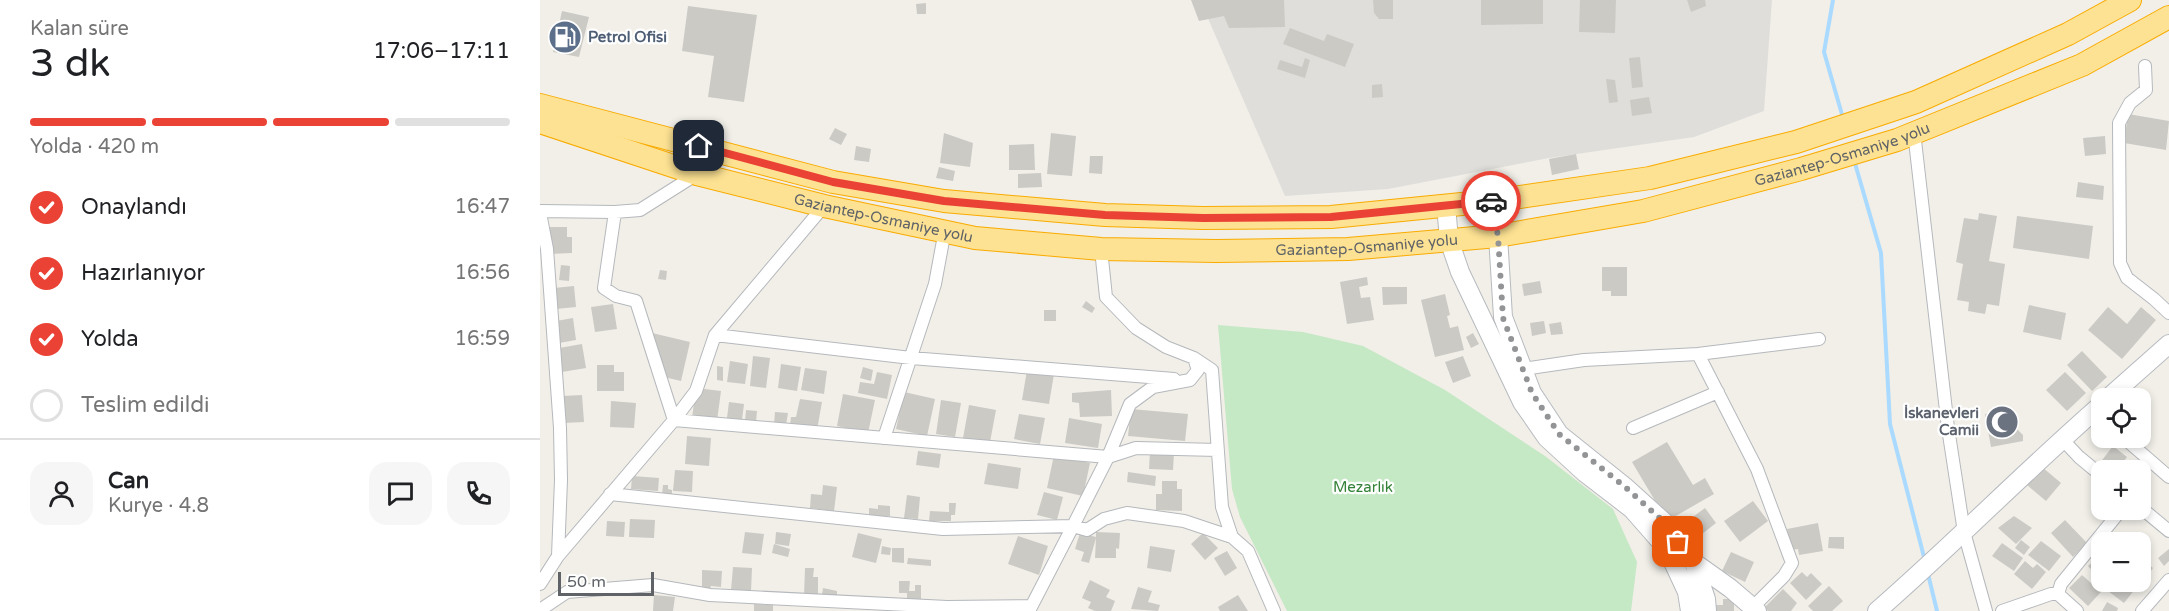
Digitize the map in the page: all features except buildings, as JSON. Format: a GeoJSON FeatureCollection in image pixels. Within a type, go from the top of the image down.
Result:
{"type":"FeatureCollection","features":[{"type":"Feature","properties":{"kind":"highway","name":"Gaziantep-Osmaniye yolu"},"geometry":{"type":"LineString","coordinates":[[540,105],[833,182],[944,201],[1105,215],[1203,218],[1331,217],[1492,201],[1650,178],[1796,142],[1916,102],[2068,34],[2130,0]]}},
{"type":"Feature","properties":{"kind":"highway","name":"Gaziantep-Osmaniye yolu"},"geometry":{"type":"LineString","coordinates":[[540,122],[697,174],[824,206],[975,238],[1101,249],[1216,251],[1348,249],[1498,236],[1642,211],[1801,169],[1906,136],[2082,65],[2169,17]]}},
{"type":"Feature","properties":{"kind":"street"},"geometry":{"type":"LineString","coordinates":[[2145,66],[2146,90],[2130,103],[2119,123],[2120,263],[2127,278],[2169,313]]}},
{"type":"Feature","properties":{"kind":"street"},"geometry":{"type":"LineString","coordinates":[[1906,136],[1948,428],[1958,539],[1986,611]]}},
{"type":"Feature","properties":{"kind":"street"},"geometry":{"type":"LineString","coordinates":[[558,556],[561,428],[548,249],[540,212],[640,210],[697,174]]}},
{"type":"Feature","properties":{"kind":"street"},"geometry":{"type":"LineString","coordinates":[[1492,201],[1498,236],[1503,318],[1532,393],[1559,434],[1624,486],[1664,522],[1692,561],[1706,599],[1707,611]]}},
{"type":"Feature","properties":{"kind":"street"},"geometry":{"type":"LineString","coordinates":[[1446,205],[1449,240],[1460,272],[1522,402],[1547,438],[1584,472],[1632,509],[1667,549],[1688,592],[1690,611]]}},
{"type":"Feature","properties":{"kind":"street"},"geometry":{"type":"LineString","coordinates":[[540,584],[558,556],[696,391],[715,335],[824,206]]}},
{"type":"Feature","properties":{"kind":"street"},"geometry":{"type":"LineString","coordinates":[[615,212],[604,288],[616,296],[636,301],[674,420]]}},
{"type":"Feature","properties":{"kind":"street"},"geometry":{"type":"LineString","coordinates":[[884,438],[935,284],[945,230]]}},
{"type":"Feature","properties":{"kind":"street"},"geometry":{"type":"LineString","coordinates":[[1101,249],[1106,297],[1136,328],[1166,347],[1194,358],[1212,370],[1222,507],[1232,537]]}},
{"type":"Feature","properties":{"kind":"street"},"geometry":{"type":"LineString","coordinates":[[715,335],[911,358],[1190,380]]}},
{"type":"Feature","properties":{"kind":"street"},"geometry":{"type":"LineString","coordinates":[[1523,369],[1584,360],[1698,354],[1819,339]]}},
{"type":"Feature","properties":{"kind":"street"},"geometry":{"type":"LineString","coordinates":[[2122,388],[2169,344]]}},
{"type":"Feature","properties":{"kind":"street"},"geometry":{"type":"LineString","coordinates":[[1692,561],[1730,588],[1754,609],[1784,576],[1792,563],[1757,469],[1698,354]]}},
{"type":"Feature","properties":{"kind":"street"},"geometry":{"type":"LineString","coordinates":[[540,610],[567,592],[653,585],[722,596],[946,608],[1030,608],[1108,457],[1130,404],[1153,387],[1190,380],[1198,370],[1194,358]]}},
{"type":"Feature","properties":{"kind":"street"},"geometry":{"type":"LineString","coordinates":[[1633,428],[1718,392]]}},
{"type":"Feature","properties":{"kind":"street"},"geometry":{"type":"LineString","coordinates":[[1880,609],[1958,539],[2062,439],[2091,415]]}},
{"type":"Feature","properties":{"kind":"street"},"geometry":{"type":"LineString","coordinates":[[674,420],[1108,457],[1136,448],[1218,450]]}},
{"type":"Feature","properties":{"kind":"street"},"geometry":{"type":"LineString","coordinates":[[2062,439],[2091,467]]}},
{"type":"Feature","properties":{"kind":"street"},"geometry":{"type":"LineString","coordinates":[[2136,448],[2169,477]]}},
{"type":"Feature","properties":{"kind":"street"},"geometry":{"type":"LineString","coordinates":[[610,494],[943,529],[1073,526],[1088,530],[1104,519],[1127,513],[1184,521],[1232,537],[1248,551],[1274,611]]}},
{"type":"Feature","properties":{"kind":"street"},"geometry":{"type":"LineString","coordinates":[[2151,516],[2169,531]]}},
{"type":"Feature","properties":{"kind":"street"},"geometry":{"type":"LineString","coordinates":[[2058,594],[2061,584],[2113,520]]}},
{"type":"Feature","properties":{"kind":"street"},"geometry":{"type":"LineString","coordinates":[[2142,611],[2169,580]]}},
{"type":"Feature","properties":{"kind":"street"},"geometry":{"type":"LineString","coordinates":[[2002,611],[2051,594],[2058,594],[2077,611]]}},
{"type":"Feature","properties":{"kind":"shaded area"},"geometry":{"type":"Polygon","coordinates":[[[1200,0],[1772,0],[1764,111],[1694,137],[1549,158],[1388,189],[1285,196],[1200,0]]]}},
{"type":"Feature","properties":{"kind":"green space","name":"Mezarlık"},"geometry":{"type":"Polygon","coordinates":[[[1218,325],[1303,332],[1363,346],[1445,390],[1545,456],[1613,509],[1637,562],[1631,611],[1287,611],[1240,517],[1232,489],[1218,325]]]}},
{"type":"Feature","properties":{"kind":"waterway"},"geometry":{"type":"LineString","coordinates":[[1833,0],[1824,52],[1843,118]]}},
{"type":"Feature","properties":{"kind":"waterway"},"geometry":{"type":"LineString","coordinates":[[1854,160],[1881,253],[1890,424],[1925,561]]}},
{"type":"Feature","properties":{"kind":"waterway"},"geometry":{"type":"LineString","coordinates":[[1928,574],[1937,611]]}},
{"type":"Feature","properties":{"kind":"way so far"},"geometry":{"type":"LineString","coordinates":[[1491,201],[1498,236],[1503,318],[1532,393],[1559,434],[1624,486],[1664,522],[1678,542]]}},
{"type":"Feature","properties":{"kind":"place","name":"Petrol Ofisi"},"geometry":{"type":"Point","coordinates":[565,37]}},
{"type":"Feature","properties":{"kind":"place","name":"İskanevleri Camii"},"geometry":{"type":"Point","coordinates":[2002,422]}},
{"type":"Feature","properties":{"kind":"route"},"geometry":{"type":"LineString","coordinates":[[699,146],[833,182],[944,201],[1105,215],[1203,218],[1331,217],[1491,201]]}}]}
